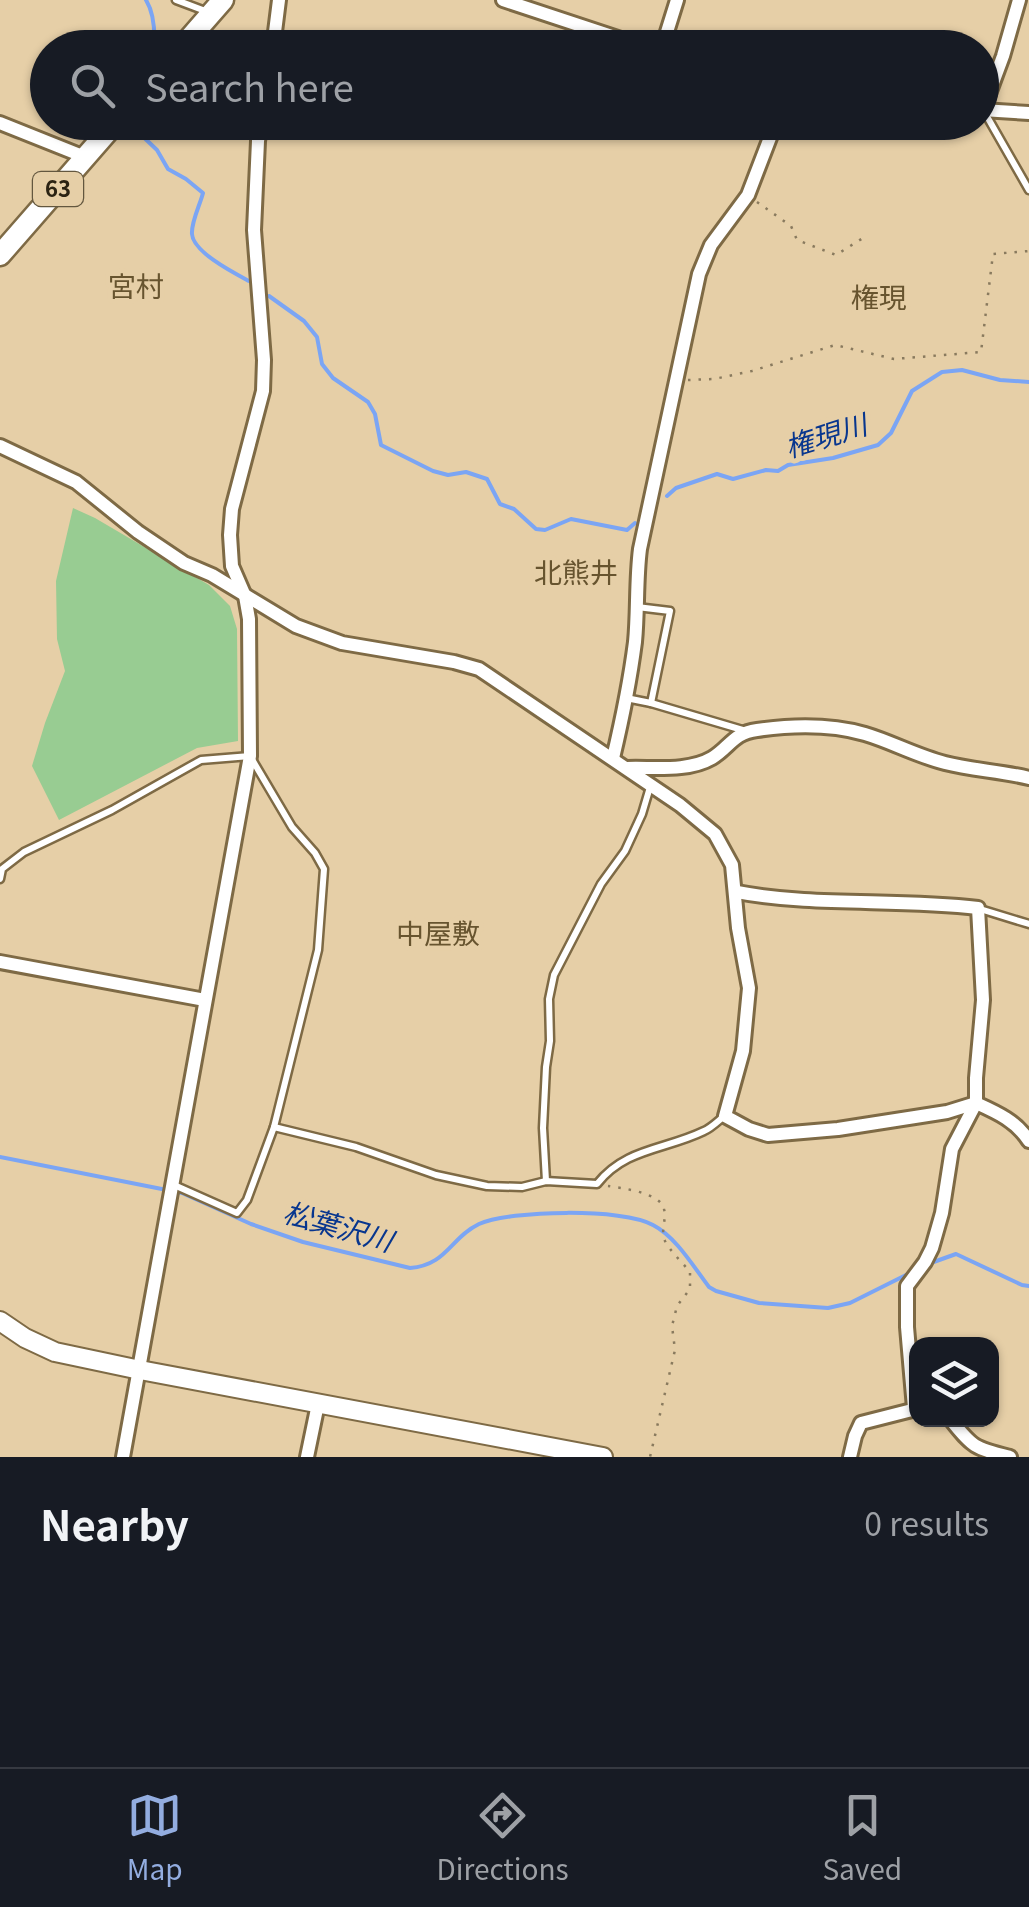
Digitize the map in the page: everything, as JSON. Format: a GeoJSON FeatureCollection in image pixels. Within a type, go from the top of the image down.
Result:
{"type":"FeatureCollection","features":[{"type":"Feature","properties":{"kind":"main road"},"geometry":{"type":"LineString","coordinates":[[197,30],[217,6]]}},
{"type":"Feature","properties":{"kind":"main road","name":"63"},"geometry":{"type":"LineString","coordinates":[[0,255],[100,140]]}},
{"type":"Feature","properties":{"kind":"street"},"geometry":{"type":"LineString","coordinates":[[275,30],[279,0]]}},
{"type":"Feature","properties":{"kind":"street"},"geometry":{"type":"LineString","coordinates":[[504,0],[594,30]]}},
{"type":"Feature","properties":{"kind":"street"},"geometry":{"type":"LineString","coordinates":[[667,30],[676,0]]}},
{"type":"Feature","properties":{"kind":"street"},"geometry":{"type":"LineString","coordinates":[[999,64],[1020,0]]}},
{"type":"Feature","properties":{"kind":"street"},"geometry":{"type":"LineString","coordinates":[[999,111],[1029,114]]}},
{"type":"Feature","properties":{"kind":"street"},"geometry":{"type":"LineString","coordinates":[[0,122],[30,135]]}},
{"type":"Feature","properties":{"kind":"street"},"geometry":{"type":"LineString","coordinates":[[42,140],[85,158]]}},
{"type":"Feature","properties":{"kind":"street"},"geometry":{"type":"LineString","coordinates":[[123,1457],[250,756],[250,619],[232,566],[230,535],[232,509],[262,391],[264,360],[254,230],[258,140]]}},
{"type":"Feature","properties":{"kind":"street"},"geometry":{"type":"LineString","coordinates":[[613,758],[635,640],[640,548],[700,274],[711,245],[748,195],[769,140]]}},
{"type":"Feature","properties":{"kind":"street"},"geometry":{"type":"LineString","coordinates":[[0,446],[76,482],[138,532],[296,626],[342,643],[480,669],[680,805],[715,834],[732,864],[749,988],[743,1052],[724,1116],[768,1135],[838,1130],[947,1112],[976,1103],[1020,1126],[1029,1140]]}},
{"type":"Feature","properties":{"kind":"street"},"geometry":{"type":"LineString","coordinates":[[627,768],[688,766],[712,758],[737,735],[748,732],[831,726],[866,734],[915,755],[949,764],[1029,778]]}},
{"type":"Feature","properties":{"kind":"street"},"geometry":{"type":"LineString","coordinates":[[737,892],[769,898],[978,908],[984,1000],[976,1103],[952,1150],[932,1248],[906,1286],[910,1337]]}},
{"type":"Feature","properties":{"kind":"street"},"geometry":{"type":"LineString","coordinates":[[0,962],[204,1000]]}},
{"type":"Feature","properties":{"kind":"street"},"geometry":{"type":"LineString","coordinates":[[0,1321],[56,1352],[603,1457]]}},
{"type":"Feature","properties":{"kind":"street"},"geometry":{"type":"LineString","coordinates":[[307,1457],[318,1404]]}},
{"type":"Feature","properties":{"kind":"street"},"geometry":{"type":"LineString","coordinates":[[850,1457],[861,1423],[909,1410]]}},
{"type":"Feature","properties":{"kind":"street"},"geometry":{"type":"LineString","coordinates":[[957,1427],[970,1444],[1010,1457]]}},
{"type":"Feature","properties":{"kind":"lane"},"geometry":{"type":"LineString","coordinates":[[176,0],[217,6]]}},
{"type":"Feature","properties":{"kind":"lane"},"geometry":{"type":"LineString","coordinates":[[999,139],[1029,190]]}},
{"type":"Feature","properties":{"kind":"lane"},"geometry":{"type":"LineString","coordinates":[[636,606],[670,611],[651,704]]}},
{"type":"Feature","properties":{"kind":"lane"},"geometry":{"type":"LineString","coordinates":[[626,698],[748,732]]}},
{"type":"Feature","properties":{"kind":"lane"},"geometry":{"type":"LineString","coordinates":[[0,879],[2,869],[24,852],[112,810],[200,760],[250,756],[292,827],[316,853],[324,868],[318,950],[274,1127],[246,1200],[238,1213],[174,1185]]}},
{"type":"Feature","properties":{"kind":"lane"},"geometry":{"type":"LineString","coordinates":[[546,1180],[543,1128],[549,999],[554,975],[600,884],[625,851],[650,786]]}},
{"type":"Feature","properties":{"kind":"lane"},"geometry":{"type":"LineString","coordinates":[[978,908],[1029,924]]}},
{"type":"Feature","properties":{"kind":"lane"},"geometry":{"type":"LineString","coordinates":[[274,1127],[356,1147],[436,1175],[487,1186],[522,1187],[546,1180],[596,1184],[609,1169],[628,1158],[705,1131],[724,1116]]}},
{"type":"Feature","properties":{"kind":"path"},"geometry":{"type":"LineString","coordinates":[[748,195],[790,226],[798,240],[836,255],[863,238]]}},
{"type":"Feature","properties":{"kind":"path"},"geometry":{"type":"LineString","coordinates":[[676,380],[714,379],[752,371],[835,345],[894,360],[981,352],[992,254],[1029,250]]}},
{"type":"Feature","properties":{"kind":"path"},"geometry":{"type":"LineString","coordinates":[[596,1184],[635,1190],[659,1200],[664,1210],[662,1228],[666,1242],[690,1272],[690,1289],[677,1306],[672,1326],[675,1350],[650,1457]]}},
{"type":"Feature","properties":{"kind":"green space"},"geometry":{"type":"Polygon","coordinates":[[[73,508],[209,585],[230,606],[237,629],[238,741],[197,748],[59,820],[32,766],[65,671],[57,639],[56,581],[73,508]]]}},
{"type":"Feature","properties":{"kind":"waterway","name":"権現川"},"geometry":{"type":"LineString","coordinates":[[146,0],[153,30]]}},
{"type":"Feature","properties":{"kind":"waterway","name":"権現川"},"geometry":{"type":"LineString","coordinates":[[146,140],[168,169],[203,193],[192,234],[199,248],[249,281]]}},
{"type":"Feature","properties":{"kind":"waterway","name":"権現川"},"geometry":{"type":"LineString","coordinates":[[269,296],[304,321],[317,337],[322,364],[333,378],[368,402],[375,414],[381,445],[433,471],[448,475],[466,472],[487,479],[500,504],[514,509],[536,529],[545,530],[571,519],[627,530],[635,523]]}},
{"type":"Feature","properties":{"kind":"waterway","name":"権現川"},"geometry":{"type":"LineString","coordinates":[[667,496],[676,488],[717,474],[733,479],[766,470],[778,471],[788,465],[878,445],[891,433],[912,391],[942,372],[962,370],[1000,380],[1029,382]]}},
{"type":"Feature","properties":{"kind":"waterway","name":"松葉沢川"},"geometry":{"type":"LineString","coordinates":[[0,1157],[182,1193],[303,1242],[410,1268],[432,1262],[479,1224],[515,1216],[567,1213],[618,1216],[653,1225],[677,1244],[709,1287],[759,1303],[828,1308],[850,1303],[910,1273]]}},
{"type":"Feature","properties":{"kind":"waterway","name":"松葉沢川"},"geometry":{"type":"LineString","coordinates":[[928,1264],[956,1254],[1029,1286]]}},
{"type":"Feature","properties":{"kind":"district","name":"宮村"},"geometry":{"type":"Point","coordinates":[136,287]}},
{"type":"Feature","properties":{"kind":"district","name":"権現"},"geometry":{"type":"Point","coordinates":[879,298]}},
{"type":"Feature","properties":{"kind":"district","name":"北熊井"},"geometry":{"type":"Point","coordinates":[576,573]}},
{"type":"Feature","properties":{"kind":"district","name":"中屋敷"},"geometry":{"type":"Point","coordinates":[438,934]}}]}
